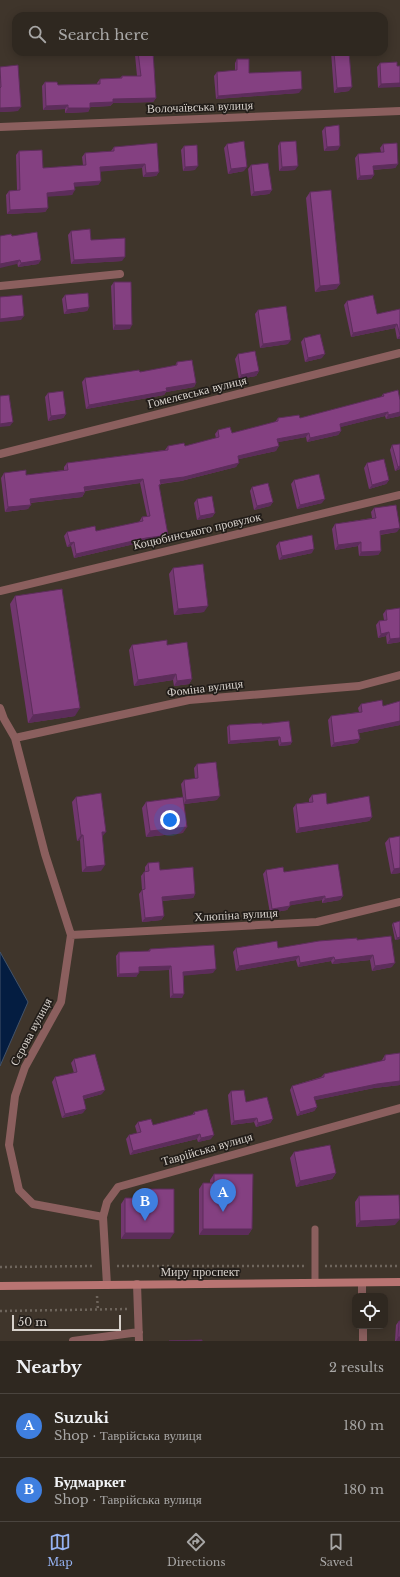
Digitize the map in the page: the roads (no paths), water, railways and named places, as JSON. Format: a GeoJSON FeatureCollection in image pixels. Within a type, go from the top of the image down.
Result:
{"type":"FeatureCollection","features":[{"type":"Feature","properties":{"kind":"main road","name":"Миру проспект"},"geometry":{"type":"LineString","coordinates":[[0,1286],[400,1282]]}},
{"type":"Feature","properties":{"kind":"street","name":"Волочаївська вулиця"},"geometry":{"type":"LineString","coordinates":[[0,127],[400,111]]}},
{"type":"Feature","properties":{"kind":"street"},"geometry":{"type":"LineString","coordinates":[[0,286],[120,274]]}},
{"type":"Feature","properties":{"kind":"street","name":"Гомелєвська вулиця"},"geometry":{"type":"LineString","coordinates":[[0,454],[400,353]]}},
{"type":"Feature","properties":{"kind":"street","name":"Коцюбинського провулок"},"geometry":{"type":"LineString","coordinates":[[0,591],[400,495]]}},
{"type":"Feature","properties":{"kind":"street","name":"Фоміна вулиця"},"geometry":{"type":"LineString","coordinates":[[15,738],[189,700],[359,686],[400,675]]}},
{"type":"Feature","properties":{"kind":"street","name":"Сєрова вулиця"},"geometry":{"type":"LineString","coordinates":[[0,708],[4,719],[15,738],[45,854],[71,935],[61,1002],[25,1067],[15,1096],[9,1145],[20,1190],[33,1204],[103,1217]]}},
{"type":"Feature","properties":{"kind":"street","name":"Хлюпіна вулиця"},"geometry":{"type":"LineString","coordinates":[[71,935],[317,922],[400,902]]}},
{"type":"Feature","properties":{"kind":"street","name":"Таврійська вулиця"},"geometry":{"type":"LineString","coordinates":[[107,1285],[103,1217],[107,1202],[118,1187],[400,1108]]}},
{"type":"Feature","properties":{"kind":"street"},"geometry":{"type":"LineString","coordinates":[[362,1283],[362,1293]]}},
{"type":"Feature","properties":{"kind":"street"},"geometry":{"type":"LineString","coordinates":[[73,1341],[139,1337],[137,1284]]}},
{"type":"Feature","properties":{"kind":"street"},"geometry":{"type":"LineString","coordinates":[[362,1329],[363,1341]]}},
{"type":"Feature","properties":{"kind":"lane"},"geometry":{"type":"LineString","coordinates":[[315,1230],[315,1283]]}},
{"type":"Feature","properties":{"kind":"water"},"geometry":{"type":"Polygon","coordinates":[[[0,952],[28,1002],[0,1066],[0,952]]]}},
{"type":"Feature","properties":{"kind":"place","name":"Suzuki"},"geometry":{"type":"Point","coordinates":[223,1212]}},
{"type":"Feature","properties":{"kind":"place","name":"Будмаркет"},"geometry":{"type":"Point","coordinates":[145,1221]}}]}
